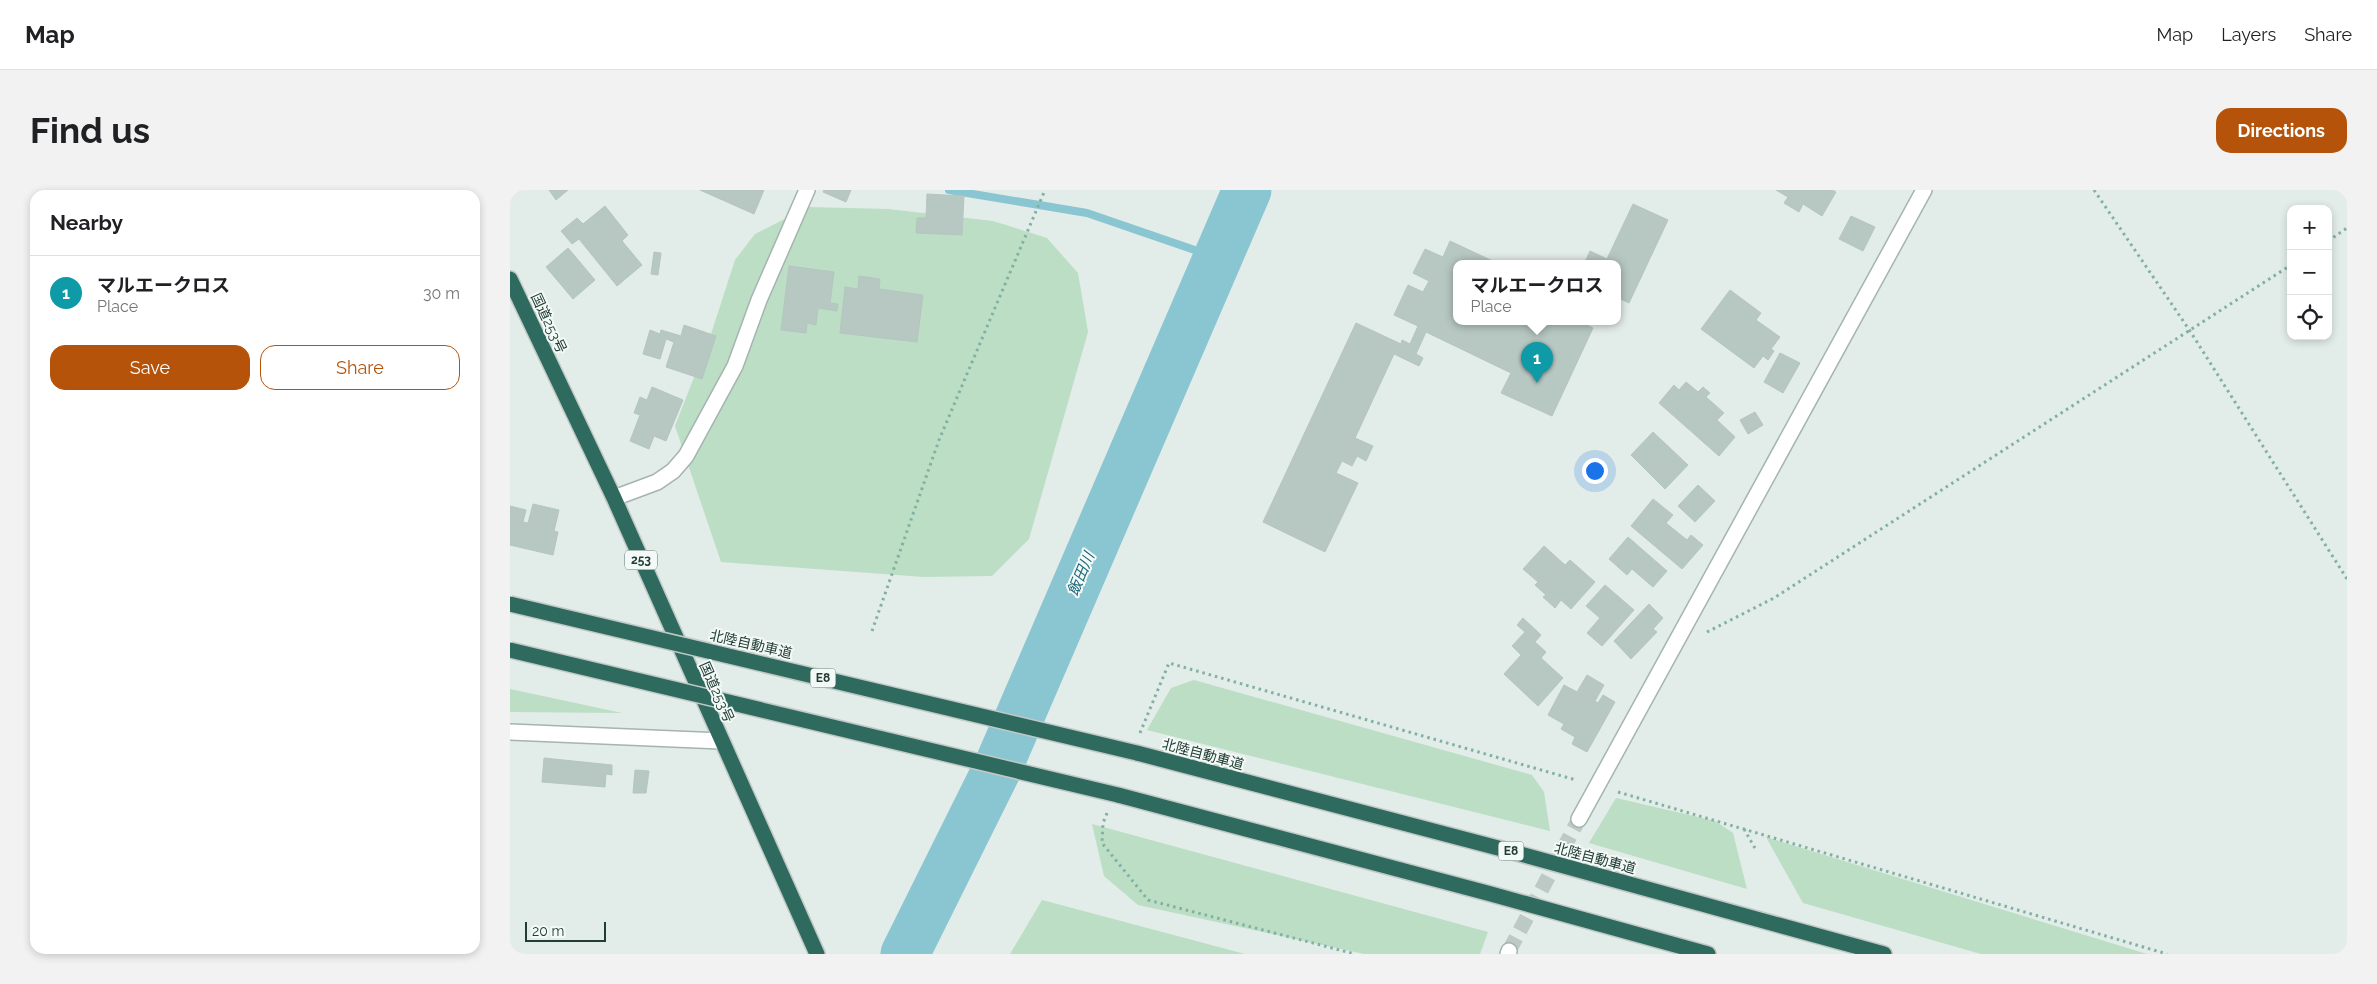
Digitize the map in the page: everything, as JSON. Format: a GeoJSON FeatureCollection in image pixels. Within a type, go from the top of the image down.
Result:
{"type":"FeatureCollection","features":[{"type":"Feature","properties":{"kind":"highway","name":"国道253号"},"geometry":{"type":"LineString","coordinates":[[510,280],[614,498],[817,954]]}},
{"type":"Feature","properties":{"kind":"highway","name":"北陸自動車道"},"geometry":{"type":"LineString","coordinates":[[510,604],[1136,753],[1502,849],[1884,954]]}},
{"type":"Feature","properties":{"kind":"highway"},"geometry":{"type":"LineString","coordinates":[[510,650],[1118,796],[1491,894],[1708,954]]}},
{"type":"Feature","properties":{"kind":"street"},"geometry":{"type":"LineString","coordinates":[[614,498],[657,482],[673,471],[686,456],[736,366],[759,300],[806,190]]}},
{"type":"Feature","properties":{"kind":"street"},"geometry":{"type":"LineString","coordinates":[[1580,819],[1596,786],[1801,418],[1840,341],[1924,190]]}},
{"type":"Feature","properties":{"kind":"street"},"geometry":{"type":"LineString","coordinates":[[510,732],[721,741]]}},
{"type":"Feature","properties":{"kind":"path"},"geometry":{"type":"LineString","coordinates":[[872,631],[939,440],[1045,190]]}},
{"type":"Feature","properties":{"kind":"path"},"geometry":{"type":"LineString","coordinates":[[2094,190],[2190,331],[2347,579]]}},
{"type":"Feature","properties":{"kind":"path"},"geometry":{"type":"LineString","coordinates":[[2332,238],[2347,228]]}},
{"type":"Feature","properties":{"kind":"path"},"geometry":{"type":"LineString","coordinates":[[1705,632],[1774,598],[2287,268]]}},
{"type":"Feature","properties":{"kind":"path"},"geometry":{"type":"LineString","coordinates":[[1596,786],[2167,954]]}},
{"type":"Feature","properties":{"kind":"path"},"geometry":{"type":"LineString","coordinates":[[1744,828],[1756,850]]}},
{"type":"Feature","properties":{"kind":"green space"},"geometry":{"type":"Polygon","coordinates":[[[808,207],[888,209],[993,221],[1047,238],[1078,273],[1088,332],[1029,539],[992,576],[924,577],[721,562],[675,426],[711,334],[735,260],[755,234],[808,207]]]}},
{"type":"Feature","properties":{"kind":"green space"},"geometry":{"type":"Polygon","coordinates":[[[1194,680],[1532,775],[1544,792],[1550,831],[1147,730],[1171,688],[1194,680]]]}},
{"type":"Feature","properties":{"kind":"green space"},"geometry":{"type":"Polygon","coordinates":[[[510,689],[622,713],[510,712],[510,689]]]}},
{"type":"Feature","properties":{"kind":"green space"},"geometry":{"type":"Polygon","coordinates":[[[1616,798],[1715,821],[1733,833],[1747,889],[1589,843],[1616,798]]]}},
{"type":"Feature","properties":{"kind":"green space"},"geometry":{"type":"Polygon","coordinates":[[[1092,824],[1488,932],[1480,954],[1364,954],[1138,905],[1104,876],[1092,824]]]}},
{"type":"Feature","properties":{"kind":"green space"},"geometry":{"type":"Polygon","coordinates":[[[1766,837],[2147,954],[1981,954],[1803,903],[1766,837]]]}},
{"type":"Feature","properties":{"kind":"green space"},"geometry":{"type":"Polygon","coordinates":[[[1042,900],[1245,954],[1010,954],[1042,900]]]}},
{"type":"Feature","properties":{"kind":"building"},"geometry":{"type":"Polygon","coordinates":[[[549,190],[568,190],[556,200],[549,190]]]}},
{"type":"Feature","properties":{"kind":"building"},"geometry":{"type":"Polygon","coordinates":[[[700,190],[764,190],[754,214],[700,190]]]}},
{"type":"Feature","properties":{"kind":"building"},"geometry":{"type":"Polygon","coordinates":[[[824,190],[851,190],[846,202],[823,192],[824,190]]]}},
{"type":"Feature","properties":{"kind":"building"},"geometry":{"type":"Polygon","coordinates":[[[1776,190],[1832,190],[1836,192],[1822,216],[1803,204],[1799,212],[1784,203],[1788,197],[1776,190]]]}},
{"type":"Feature","properties":{"kind":"building"},"geometry":{"type":"Polygon","coordinates":[[[927,194],[964,196],[962,235],[916,233],[917,218],[926,218],[927,194]]]}},
{"type":"Feature","properties":{"kind":"building"},"geometry":{"type":"Polygon","coordinates":[[[1633,204],[1668,220],[1629,303],[1621,299],[1621,260],[1586,260],[1590,251],[1607,259],[1633,204]]]}},
{"type":"Feature","properties":{"kind":"building"},"geometry":{"type":"Polygon","coordinates":[[[605,206],[628,235],[622,241],[642,265],[617,286],[579,239],[572,244],[561,231],[577,218],[583,224],[605,206]]]}},
{"type":"Feature","properties":{"kind":"building"},"geometry":{"type":"Polygon","coordinates":[[[1851,216],[1875,227],[1863,251],[1839,239],[1851,216]]]}},
{"type":"Feature","properties":{"kind":"building"},"geometry":{"type":"Polygon","coordinates":[[[1450,241],[1490,260],[1453,260],[1453,325],[1586,325],[1593,328],[1552,416],[1501,393],[1511,373],[1426,332],[1416,354],[1423,358],[1419,366],[1394,354],[1355,438],[1373,446],[1366,461],[1357,456],[1352,466],[1342,461],[1336,473],[1358,483],[1325,552],[1263,522],[1356,323],[1401,344],[1402,340],[1410,344],[1418,326],[1394,315],[1408,285],[1423,292],[1429,281],[1413,273],[1425,249],[1443,257],[1450,241]]]}},
{"type":"Feature","properties":{"kind":"building"},"geometry":{"type":"Polygon","coordinates":[[[568,248],[595,280],[573,299],[546,267],[568,248]]]}},
{"type":"Feature","properties":{"kind":"building"},"geometry":{"type":"Polygon","coordinates":[[[654,252],[661,253],[658,275],[651,274],[654,252]]]}},
{"type":"Feature","properties":{"kind":"building"},"geometry":{"type":"Polygon","coordinates":[[[789,266],[834,272],[830,303],[838,304],[837,311],[818,308],[816,325],[807,323],[806,333],[781,330],[789,266]]]}},
{"type":"Feature","properties":{"kind":"building"},"geometry":{"type":"Polygon","coordinates":[[[859,276],[880,279],[879,289],[923,295],[917,342],[840,333],[845,287],[858,289],[859,276]]]}},
{"type":"Feature","properties":{"kind":"building"},"geometry":{"type":"Polygon","coordinates":[[[1730,290],[1761,313],[1756,320],[1780,337],[1771,349],[1774,351],[1768,360],[1763,356],[1754,368],[1701,329],[1730,290]]]}},
{"type":"Feature","properties":{"kind":"building"},"geometry":{"type":"Polygon","coordinates":[[[684,325],[716,336],[702,379],[666,367],[674,342],[666,339],[660,359],[643,354],[650,330],[660,334],[661,330],[681,336],[684,325]]]}},
{"type":"Feature","properties":{"kind":"building"},"geometry":{"type":"Polygon","coordinates":[[[1780,353],[1800,363],[1783,393],[1764,382],[1780,353]]]}},
{"type":"Feature","properties":{"kind":"building"},"geometry":{"type":"Polygon","coordinates":[[[1686,382],[1698,392],[1703,387],[1710,393],[1706,397],[1724,413],[1717,420],[1735,437],[1719,456],[1659,403],[1674,385],[1679,390],[1686,382]]]}},
{"type":"Feature","properties":{"kind":"building"},"geometry":{"type":"Polygon","coordinates":[[[652,387],[683,400],[666,441],[654,436],[649,449],[630,441],[640,415],[634,413],[640,397],[647,400],[652,387]]]}},
{"type":"Feature","properties":{"kind":"building"},"geometry":{"type":"Polygon","coordinates":[[[1755,412],[1763,425],[1748,434],[1740,420],[1755,412]]]}},
{"type":"Feature","properties":{"kind":"building"},"geometry":{"type":"Polygon","coordinates":[[[1653,432],[1688,465],[1665,489],[1631,455],[1653,432]]]}},
{"type":"Feature","properties":{"kind":"building"},"geometry":{"type":"Polygon","coordinates":[[[1698,485],[1715,501],[1695,522],[1678,506],[1698,485]]]}},
{"type":"Feature","properties":{"kind":"building"},"geometry":{"type":"Polygon","coordinates":[[[1653,499],[1673,515],[1666,523],[1687,540],[1691,535],[1703,545],[1682,569],[1631,526],[1653,499]]]}},
{"type":"Feature","properties":{"kind":"building"},"geometry":{"type":"Polygon","coordinates":[[[533,504],[559,510],[554,531],[558,532],[553,555],[510,545],[510,506],[526,510],[523,522],[528,523],[533,504]]]}},
{"type":"Feature","properties":{"kind":"building"},"geometry":{"type":"Polygon","coordinates":[[[1628,537],[1667,571],[1653,587],[1632,569],[1627,575],[1609,559],[1628,537]]]}},
{"type":"Feature","properties":{"kind":"building"},"geometry":{"type":"Polygon","coordinates":[[[1544,546],[1565,565],[1570,560],[1595,582],[1571,609],[1561,600],[1555,608],[1543,597],[1546,595],[1535,585],[1538,582],[1523,569],[1544,546]]]}},
{"type":"Feature","properties":{"kind":"building"},"geometry":{"type":"Polygon","coordinates":[[[1605,585],[1634,610],[1602,646],[1587,633],[1600,618],[1586,606],[1605,585]]]}},
{"type":"Feature","properties":{"kind":"building"},"geometry":{"type":"Polygon","coordinates":[[[1649,604],[1663,618],[1653,629],[1657,632],[1631,659],[1614,641],[1649,604]]]}},
{"type":"Feature","properties":{"kind":"building"},"geometry":{"type":"Polygon","coordinates":[[[1523,618],[1541,635],[1535,642],[1546,652],[1541,658],[1563,678],[1538,706],[1504,674],[1521,655],[1512,646],[1525,632],[1517,625],[1523,618]]]}},
{"type":"Feature","properties":{"kind":"building"},"geometry":{"type":"Polygon","coordinates":[[[1587,675],[1604,685],[1595,701],[1598,703],[1603,695],[1615,702],[1587,752],[1572,744],[1575,737],[1561,729],[1564,724],[1548,715],[1564,685],[1577,692],[1587,675]]]}},
{"type":"Feature","properties":{"kind":"building"},"geometry":{"type":"Polygon","coordinates":[[[544,758],[612,765],[612,775],[606,774],[605,787],[542,782],[544,758]]]}},
{"type":"Feature","properties":{"kind":"building"},"geometry":{"type":"Polygon","coordinates":[[[635,770],[649,771],[646,793],[633,793],[635,770]]]}},
{"type":"Feature","properties":{"kind":"waterway"},"geometry":{"type":"LineString","coordinates":[[949,190],[1087,213],[1218,258]]}},
{"type":"Feature","properties":{"kind":"waterway","name":"飯田川"},"geometry":{"type":"LineString","coordinates":[[905,954],[998,767],[1247,190]]}},
{"type":"Feature","properties":{"kind":"tunnel"},"geometry":{"type":"LineString","coordinates":[[1509,951],[1579,819]]}},
{"type":"Feature","properties":{"kind":"place","name":"マルエークロス"},"geometry":{"type":"Point","coordinates":[1537,383]}}]}
